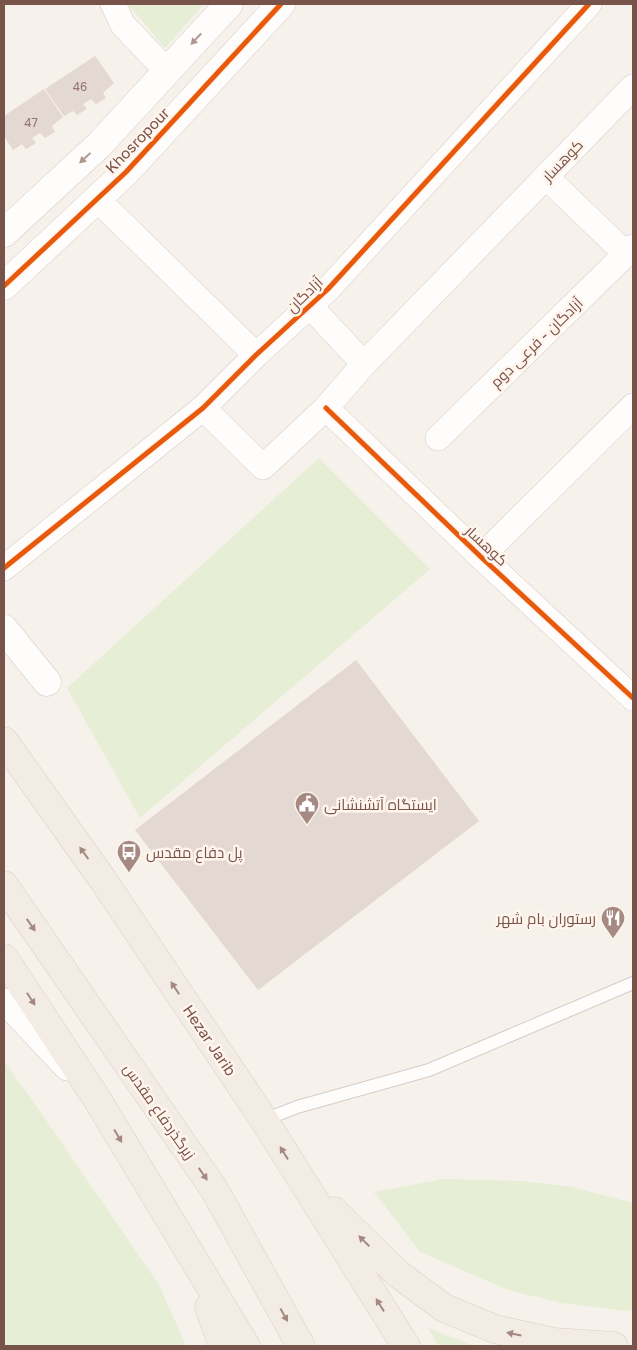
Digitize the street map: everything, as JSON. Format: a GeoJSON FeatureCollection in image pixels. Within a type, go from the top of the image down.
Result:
{"type":"FeatureCollection","features":[{"type":"Feature","properties":{"kind":"main road","name":"Hezar Jarib"},"geometry":{"type":"LineString","coordinates":[[4,742],[98,873],[264,1120],[406,1346]]}},
{"type":"Feature","properties":{"kind":"main road","name":"زیرگذردفاع مقدس"},"geometry":{"type":"LineString","coordinates":[[4,885],[214,1189],[301,1346]]}},
{"type":"Feature","properties":{"kind":"main road"},"geometry":{"type":"LineString","coordinates":[[4,958],[96,1100],[246,1346]]}},
{"type":"Feature","properties":{"kind":"main road"},"geometry":{"type":"LineString","coordinates":[[301,1180],[397,1273],[444,1308],[495,1330],[554,1342],[615,1346],[633,1342]]}},
{"type":"Feature","properties":{"kind":"main road"},"geometry":{"type":"LineString","coordinates":[[190,1254],[223,1346]]}},
{"type":"Feature","properties":{"kind":"street"},"geometry":{"type":"LineString","coordinates":[[113,4],[123,25],[167,71]]}},
{"type":"Feature","properties":{"kind":"street","name":"Khosropour"},"geometry":{"type":"LineString","coordinates":[[4,286],[126,172],[281,4]]}},
{"type":"Feature","properties":{"kind":"street","name":"آزادگان"},"geometry":{"type":"LineString","coordinates":[[4,568],[203,408],[256,355],[335,282],[589,4]]}},
{"type":"Feature","properties":{"kind":"street"},"geometry":{"type":"LineString","coordinates":[[223,10],[248,40]]}},
{"type":"Feature","properties":{"kind":"street","name":"Khosropour"},"geometry":{"type":"LineString","coordinates":[[4,233],[99,145],[223,10]]}},
{"type":"Feature","properties":{"kind":"street","name":"کوهسار"},"geometry":{"type":"LineString","coordinates":[[203,408],[263,467],[326,408],[364,364],[633,86]]}},
{"type":"Feature","properties":{"kind":"street"},"geometry":{"type":"LineString","coordinates":[[546,177],[630,250]]}},
{"type":"Feature","properties":{"kind":"street"},"geometry":{"type":"LineString","coordinates":[[98,199],[256,355]]}},
{"type":"Feature","properties":{"kind":"street","name":"آزادگان - فرعی دوم"},"geometry":{"type":"LineString","coordinates":[[438,438],[630,250]]}},
{"type":"Feature","properties":{"kind":"street"},"geometry":{"type":"LineString","coordinates":[[310,306],[364,364]]}},
{"type":"Feature","properties":{"kind":"street"},"geometry":{"type":"LineString","coordinates":[[481,557],[633,406]]}},
{"type":"Feature","properties":{"kind":"street","name":"کوهسار"},"geometry":{"type":"LineString","coordinates":[[326,408],[481,557],[633,698]]}},
{"type":"Feature","properties":{"kind":"street"},"geometry":{"type":"LineString","coordinates":[[4,629],[47,682]]}},
{"type":"Feature","properties":{"kind":"street"},"geometry":{"type":"LineString","coordinates":[[4,1001],[96,1100]]}},
{"type":"Feature","properties":{"kind":"lane"},"geometry":{"type":"LineString","coordinates":[[264,1120],[297,1108],[429,1070],[633,983]]}},
{"type":"Feature","properties":{"kind":"green space"},"geometry":{"type":"Polygon","coordinates":[[[128,4],[204,4],[165,48],[128,4]]]}},
{"type":"Feature","properties":{"kind":"green space"},"geometry":{"type":"Polygon","coordinates":[[[319,458],[430,569],[140,818],[67,688],[319,458]]]}},
{"type":"Feature","properties":{"kind":"green space"},"geometry":{"type":"Polygon","coordinates":[[[4,1061],[159,1285],[186,1346],[4,1346],[4,1061]]]}},
{"type":"Feature","properties":{"kind":"green space"},"geometry":{"type":"Polygon","coordinates":[[[444,1179],[522,1181],[572,1187],[633,1203],[633,1309],[627,1311],[561,1303],[508,1290],[420,1252],[374,1192],[444,1179]]]}},
{"type":"Feature","properties":{"kind":"green space"},"geometry":{"type":"Polygon","coordinates":[[[428,1328],[474,1346],[439,1346],[428,1328]]]}},
{"type":"Feature","properties":{"kind":"building"},"geometry":{"type":"Polygon","coordinates":[[[95,56],[114,83],[103,93],[106,98],[96,104],[91,99],[83,104],[87,109],[77,115],[73,111],[64,116],[45,89],[95,56]]]}},
{"type":"Feature","properties":{"kind":"building"},"geometry":{"type":"Polygon","coordinates":[[[44,89],[63,117],[52,126],[55,132],[45,138],[40,133],[32,138],[36,143],[26,149],[22,144],[13,150],[4,136],[4,116],[44,89]]]}},
{"type":"Feature","properties":{"kind":"building","name":"ایستگاه آتشنشانی"},"geometry":{"type":"Polygon","coordinates":[[[356,660],[479,821],[258,990],[135,830],[356,660]]]}},
{"type":"Feature","properties":{"kind":"cycle path"},"geometry":{"type":"LineString","coordinates":[[4,286],[126,172],[281,4]]}},
{"type":"Feature","properties":{"kind":"cycle path"},"geometry":{"type":"LineString","coordinates":[[4,568],[203,408],[256,355],[328,289],[589,4]]}},
{"type":"Feature","properties":{"kind":"cycle path"},"geometry":{"type":"LineString","coordinates":[[326,408],[481,557],[633,698]]}},
{"type":"Feature","properties":{"kind":"place","name":"ایستگاه آتشنشانی"},"geometry":{"type":"Point","coordinates":[307,825]}},
{"type":"Feature","properties":{"kind":"place","name":"پل دفاع مقدس"},"geometry":{"type":"Point","coordinates":[129,873]}},
{"type":"Feature","properties":{"kind":"place","name":"رستوران بام شهر"},"geometry":{"type":"Point","coordinates":[613,939]}}]}
